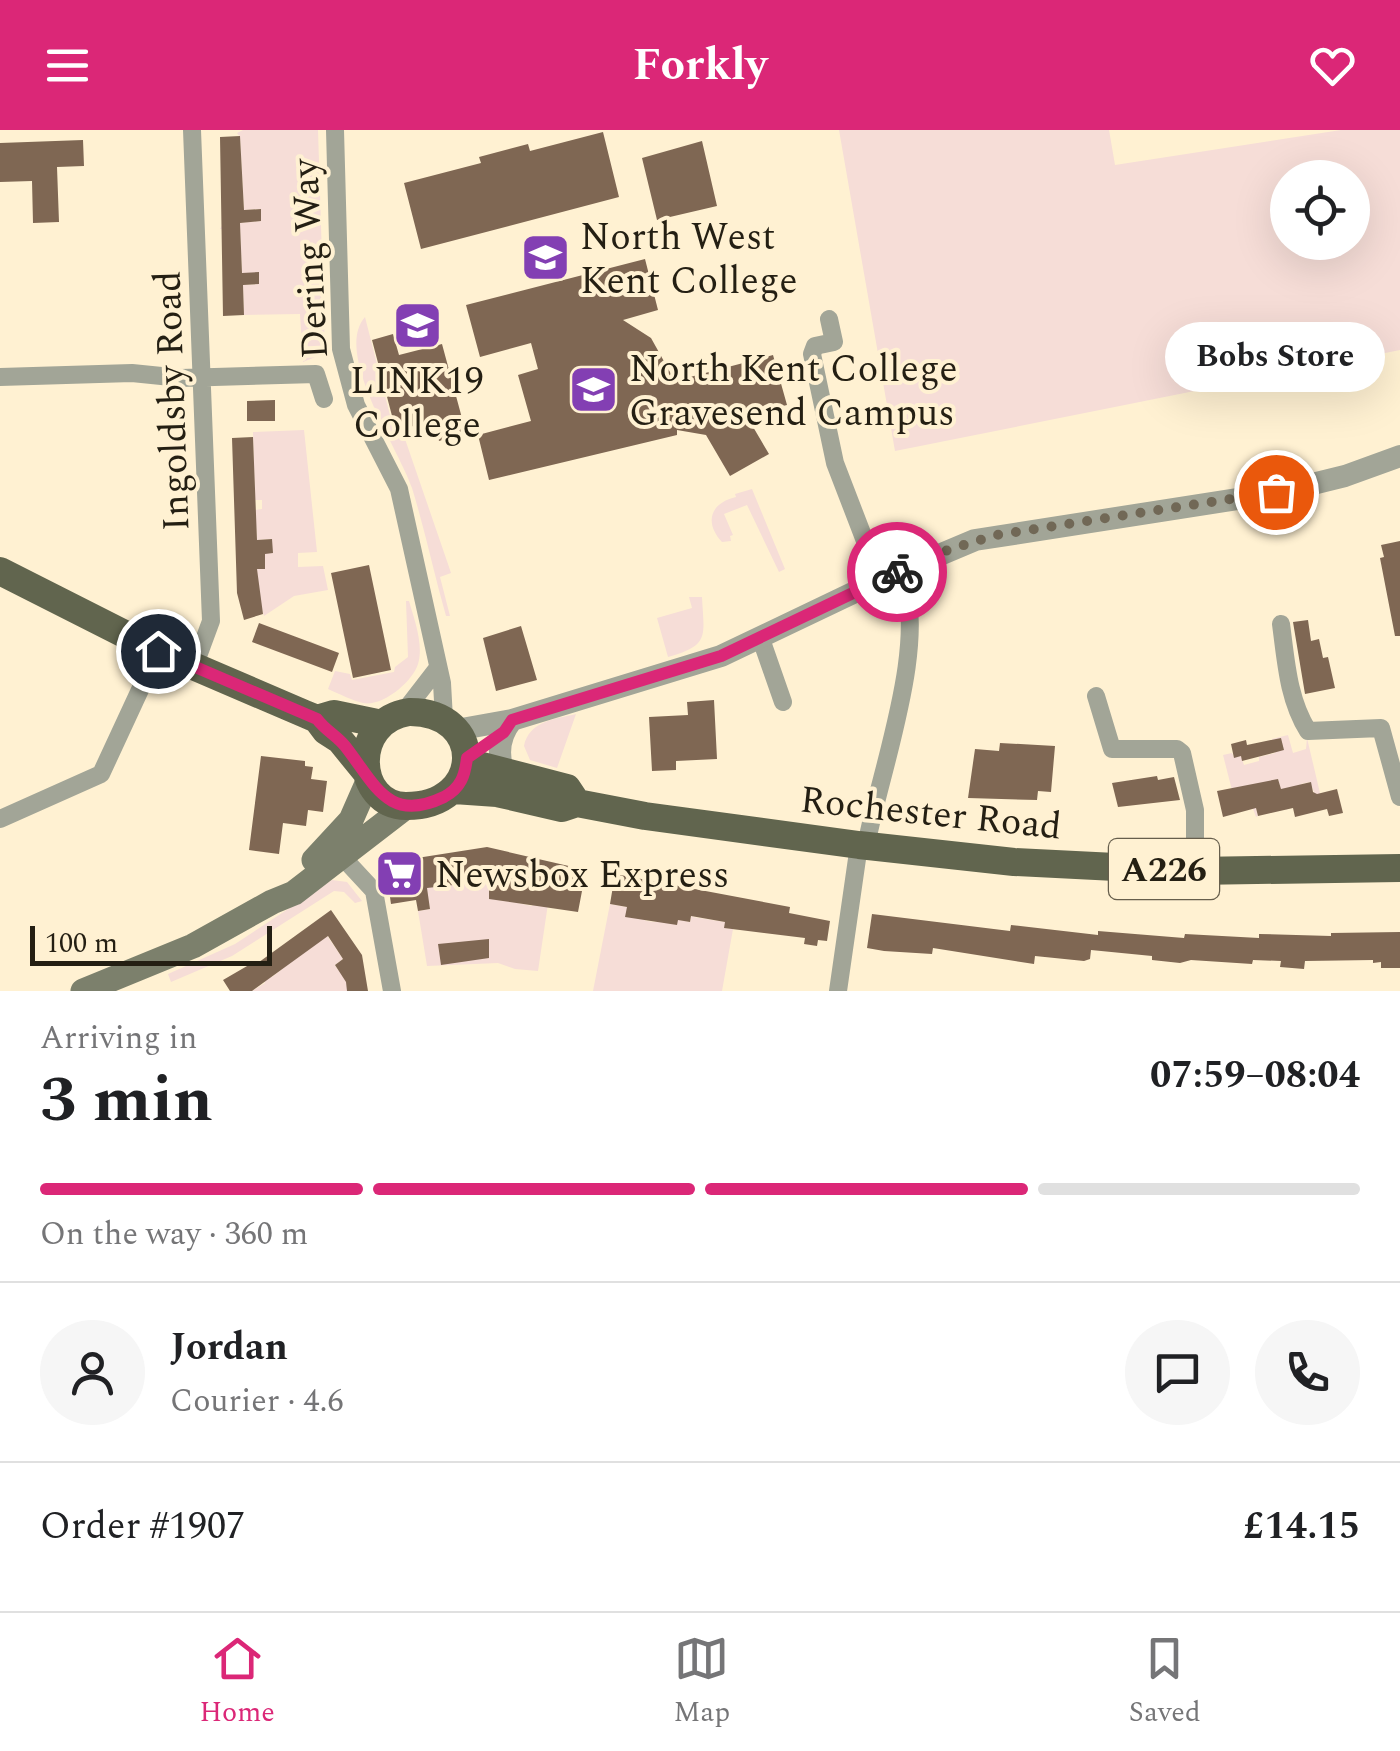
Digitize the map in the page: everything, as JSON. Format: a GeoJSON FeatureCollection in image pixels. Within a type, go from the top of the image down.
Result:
{"type":"FeatureCollection","features":[{"type":"Feature","properties":{"kind":"main road"},"geometry":{"type":"LineString","coordinates":[[0,572],[158,651],[317,719],[340,740],[386,798],[407,806]]}},
{"type":"Feature","properties":{"kind":"main road"},"geometry":{"type":"LineString","coordinates":[[317,719],[334,714],[392,718],[422,712],[450,724],[467,760],[462,780],[454,790]]}},
{"type":"Feature","properties":{"kind":"main road"},"geometry":{"type":"LineString","coordinates":[[337,850],[367,776],[369,742],[392,718]]}},
{"type":"Feature","properties":{"kind":"main road","name":"Rochester Road"},"geometry":{"type":"LineString","coordinates":[[467,760],[567,788],[577,803]]}},
{"type":"Feature","properties":{"kind":"main road","name":"Rochester Road"},"geometry":{"type":"LineString","coordinates":[[454,790],[497,793],[562,808],[577,803],[862,846],[1014,862],[1195,870],[1400,868]]}},
{"type":"Feature","properties":{"kind":"main road","name":"A226"},"geometry":{"type":"LineString","coordinates":[[407,806],[429,803],[454,790]]}},
{"type":"Feature","properties":{"kind":"main road"},"geometry":{"type":"LineString","coordinates":[[83,991],[193,946],[294,893],[337,850],[407,806]]}},
{"type":"Feature","properties":{"kind":"street","name":"Ingoldsby Road"},"geometry":{"type":"LineString","coordinates":[[192,130],[211,621],[194,667]]}},
{"type":"Feature","properties":{"kind":"street","name":"Dering Way"},"geometry":{"type":"LineString","coordinates":[[335,130],[337,310],[342,356],[356,405],[399,489],[450,724]]}},
{"type":"Feature","properties":{"kind":"street"},"geometry":{"type":"LineString","coordinates":[[829,319],[844,341],[815,346],[812,354],[835,463],[890,575],[910,605],[909,648],[862,846],[838,991]]}},
{"type":"Feature","properties":{"kind":"street"},"geometry":{"type":"LineString","coordinates":[[0,377],[316,374],[324,399]]}},
{"type":"Feature","properties":{"kind":"street"},"geometry":{"type":"LineString","coordinates":[[450,724],[508,726],[697,664],[762,639],[890,575],[996,535],[1276,492],[1399,459]]}},
{"type":"Feature","properties":{"kind":"street"},"geometry":{"type":"LineString","coordinates":[[1281,624],[1283,652],[1297,712],[1308,732],[1381,728],[1400,797]]}},
{"type":"Feature","properties":{"kind":"street"},"geometry":{"type":"LineString","coordinates":[[762,639],[783,702]]}},
{"type":"Feature","properties":{"kind":"street"},"geometry":{"type":"LineString","coordinates":[[0,818],[101,774],[158,651]]}},
{"type":"Feature","properties":{"kind":"street"},"geometry":{"type":"LineString","coordinates":[[392,718],[437,669]]}},
{"type":"Feature","properties":{"kind":"street"},"geometry":{"type":"LineString","coordinates":[[1096,696],[1112,749],[1177,749],[1182,753],[1195,810],[1195,870]]}},
{"type":"Feature","properties":{"kind":"street"},"geometry":{"type":"LineString","coordinates":[[467,760],[508,726]]}},
{"type":"Feature","properties":{"kind":"street"},"geometry":{"type":"LineString","coordinates":[[504,773],[500,752],[508,726]]}},
{"type":"Feature","properties":{"kind":"street"},"geometry":{"type":"LineString","coordinates":[[337,850],[369,883],[376,896],[392,991]]}},
{"type":"Feature","properties":{"kind":"shaded area"},"geometry":{"type":"Polygon","coordinates":[[[318,130],[325,353],[303,362],[300,314],[244,315],[243,285],[259,284],[259,273],[242,273],[240,229],[220,229],[223,224],[261,221],[260,209],[244,210],[237,133],[318,130]]]}},
{"type":"Feature","properties":{"kind":"shaded area"},"geometry":{"type":"Polygon","coordinates":[[[839,130],[1109,130],[1115,165],[1341,130],[1400,130],[1400,350],[895,451],[839,130]]]}},
{"type":"Feature","properties":{"kind":"shaded area"},"geometry":{"type":"Polygon","coordinates":[[[365,317],[394,431],[405,439],[451,573],[440,577],[450,616],[446,616],[412,488],[362,377],[357,333],[365,317]]]}},
{"type":"Feature","properties":{"kind":"shaded area"},"geometry":{"type":"Polygon","coordinates":[[[304,430],[317,552],[298,553],[298,567],[323,566],[328,590],[294,596],[264,616],[256,588],[257,569],[265,568],[271,539],[257,540],[255,510],[262,509],[262,500],[255,500],[253,432],[304,430]]]}},
{"type":"Feature","properties":{"kind":"shaded area"},"geometry":{"type":"Polygon","coordinates":[[[752,489],[785,569],[779,572],[747,505],[724,514],[733,535],[731,541],[722,542],[713,528],[712,515],[720,504],[752,489]]]}},
{"type":"Feature","properties":{"kind":"shaded area"},"geometry":{"type":"Polygon","coordinates":[[[689,597],[702,597],[702,638],[691,648],[668,657],[657,618],[692,608],[689,597]]]}},
{"type":"Feature","properties":{"kind":"shaded area"},"geometry":{"type":"Polygon","coordinates":[[[406,601],[420,648],[418,664],[410,678],[388,697],[371,703],[328,689],[335,671],[350,674],[352,680],[394,672],[408,657],[406,601]]]}},
{"type":"Feature","properties":{"kind":"shaded area"},"geometry":{"type":"Polygon","coordinates":[[[576,714],[557,768],[530,760],[524,746],[531,731],[544,722],[576,714]]]}},
{"type":"Feature","properties":{"kind":"shaded area"},"geometry":{"type":"Polygon","coordinates":[[[1288,735],[1293,753],[1306,749],[1307,738],[1324,810],[1310,782],[1301,784],[1303,794],[1286,810],[1278,779],[1252,792],[1256,817],[1245,787],[1233,794],[1223,755],[1241,756],[1244,765],[1259,761],[1259,757],[1275,753],[1272,739],[1288,735]]]}},
{"type":"Feature","properties":{"kind":"shaded area"},"geometry":{"type":"Polygon","coordinates":[[[488,872],[489,898],[505,901],[521,885],[518,903],[532,906],[537,881],[549,897],[538,971],[498,963],[427,966],[418,911],[430,909],[426,886],[472,874],[474,884],[486,881],[488,872]]]}},
{"type":"Feature","properties":{"kind":"shaded area"},"geometry":{"type":"Polygon","coordinates":[[[332,880],[347,882],[362,901],[355,903],[344,892],[334,891],[232,956],[171,982],[168,974],[235,944],[332,880]]]}},
{"type":"Feature","properties":{"kind":"shaded area"},"geometry":{"type":"Polygon","coordinates":[[[628,898],[646,921],[655,922],[672,909],[681,920],[690,922],[692,913],[693,917],[725,922],[725,928],[733,929],[722,991],[593,991],[610,904],[626,907],[628,898]]]}},
{"type":"Feature","properties":{"kind":"shaded area"},"geometry":{"type":"Polygon","coordinates":[[[326,934],[343,959],[335,965],[338,970],[347,965],[347,991],[252,991],[265,983],[259,971],[272,977],[326,934]]]}},
{"type":"Feature","properties":{"kind":"building"},"geometry":{"type":"Polygon","coordinates":[[[603,132],[619,197],[421,249],[404,183],[481,163],[479,157],[528,144],[530,151],[603,132]]]}},
{"type":"Feature","properties":{"kind":"building"},"geometry":{"type":"Polygon","coordinates":[[[240,136],[244,210],[261,209],[261,221],[240,223],[242,273],[259,272],[259,284],[243,285],[244,315],[223,316],[220,137],[240,136]]]}},
{"type":"Feature","properties":{"kind":"building"},"geometry":{"type":"Polygon","coordinates":[[[83,140],[84,166],[57,167],[59,222],[33,223],[32,181],[0,182],[0,143],[83,140]]]}},
{"type":"Feature","properties":{"kind":"building"},"geometry":{"type":"Polygon","coordinates":[[[702,141],[717,206],[657,220],[642,158],[702,141]]]}},
{"type":"Feature","properties":{"kind":"building"},"geometry":{"type":"Polygon","coordinates":[[[645,259],[658,310],[623,320],[651,338],[675,381],[773,355],[787,405],[746,415],[769,454],[730,476],[706,435],[677,430],[677,435],[489,480],[478,435],[531,421],[518,375],[538,369],[531,343],[480,357],[466,305],[645,259]]]}},
{"type":"Feature","properties":{"kind":"building"},"geometry":{"type":"Polygon","coordinates":[[[393,334],[399,355],[442,344],[466,433],[439,441],[434,420],[396,431],[372,340],[393,334]]]}},
{"type":"Feature","properties":{"kind":"building"},"geometry":{"type":"Polygon","coordinates":[[[275,400],[275,421],[247,421],[247,401],[275,400]]]}},
{"type":"Feature","properties":{"kind":"building"},"geometry":{"type":"Polygon","coordinates":[[[253,437],[257,540],[272,539],[273,553],[265,554],[265,569],[257,569],[263,614],[244,620],[237,593],[232,438],[253,437]]]}},
{"type":"Feature","properties":{"kind":"building"},"geometry":{"type":"Polygon","coordinates":[[[1400,541],[1400,636],[1395,636],[1380,558],[1384,557],[1381,545],[1400,541]]]}},
{"type":"Feature","properties":{"kind":"building"},"geometry":{"type":"Polygon","coordinates":[[[369,565],[391,670],[353,678],[331,573],[369,565]]]}},
{"type":"Feature","properties":{"kind":"building"},"geometry":{"type":"Polygon","coordinates":[[[1308,620],[1311,641],[1319,639],[1335,688],[1305,694],[1293,622],[1308,620]]]}},
{"type":"Feature","properties":{"kind":"building"},"geometry":{"type":"Polygon","coordinates":[[[259,623],[339,653],[332,672],[252,642],[259,623]]]}},
{"type":"Feature","properties":{"kind":"building"},"geometry":{"type":"Polygon","coordinates":[[[521,626],[537,680],[496,691],[483,638],[521,626]]]}},
{"type":"Feature","properties":{"kind":"building"},"geometry":{"type":"Polygon","coordinates":[[[714,700],[717,759],[676,761],[676,770],[652,771],[649,717],[688,715],[687,702],[714,700]]]}},
{"type":"Feature","properties":{"kind":"building"},"geometry":{"type":"Polygon","coordinates":[[[1281,738],[1284,750],[1242,761],[1241,756],[1234,758],[1231,744],[1281,738]]]}},
{"type":"Feature","properties":{"kind":"building"},"geometry":{"type":"Polygon","coordinates":[[[1000,743],[1055,746],[1051,792],[1038,791],[1037,800],[968,798],[975,749],[999,751],[1000,743]]]}},
{"type":"Feature","properties":{"kind":"building"},"geometry":{"type":"Polygon","coordinates":[[[261,756],[305,761],[305,766],[313,767],[311,779],[327,781],[323,812],[308,810],[306,826],[283,823],[279,854],[249,850],[261,756]]]}},
{"type":"Feature","properties":{"kind":"building"},"geometry":{"type":"Polygon","coordinates":[[[1157,776],[1158,780],[1174,777],[1180,800],[1118,807],[1112,783],[1157,776]]]}},
{"type":"Feature","properties":{"kind":"building"},"geometry":{"type":"Polygon","coordinates":[[[1278,779],[1281,789],[1311,782],[1317,794],[1337,789],[1343,813],[1329,816],[1327,809],[1295,817],[1293,808],[1258,816],[1256,808],[1223,817],[1217,791],[1278,779]]]}},
{"type":"Feature","properties":{"kind":"building"},"geometry":{"type":"Polygon","coordinates":[[[487,847],[586,870],[578,912],[489,899],[489,881],[427,888],[430,909],[418,911],[416,900],[391,904],[385,863],[487,847]]]}},
{"type":"Feature","properties":{"kind":"building"},"geometry":{"type":"Polygon","coordinates":[[[615,874],[790,907],[789,913],[830,921],[827,941],[818,940],[817,946],[804,944],[805,938],[724,928],[725,922],[691,916],[690,922],[678,920],[677,925],[625,917],[627,907],[610,904],[615,874]]]}},
{"type":"Feature","properties":{"kind":"building"},"geometry":{"type":"Polygon","coordinates":[[[331,910],[362,955],[368,991],[347,991],[335,965],[343,959],[328,936],[252,991],[230,991],[223,980],[254,962],[255,965],[331,910]]]}},
{"type":"Feature","properties":{"kind":"building"},"geometry":{"type":"Polygon","coordinates":[[[872,914],[1010,931],[1011,925],[1098,935],[1098,931],[1184,938],[1185,934],[1259,938],[1259,934],[1331,936],[1400,932],[1400,968],[1381,968],[1381,962],[1373,960],[1305,961],[1304,969],[1280,967],[1281,961],[1180,963],[1091,950],[1090,959],[1084,961],[1035,956],[1034,964],[933,948],[932,954],[884,951],[867,948],[872,914]]]}},
{"type":"Feature","properties":{"kind":"building"},"geometry":{"type":"Polygon","coordinates":[[[489,939],[489,958],[441,965],[438,944],[489,939]]]}},
{"type":"Feature","properties":{"kind":"way so far"},"geometry":{"type":"LineString","coordinates":[[897,572],[996,535],[1276,492]]}},
{"type":"Feature","properties":{"kind":"place","name":"North West Kent College"},"geometry":{"type":"Point","coordinates":[545,258]}},
{"type":"Feature","properties":{"kind":"place","name":"LINK19 College"},"geometry":{"type":"Point","coordinates":[417,326]}},
{"type":"Feature","properties":{"kind":"place","name":"North Kent College Gravesend Campus"},"geometry":{"type":"Point","coordinates":[594,390]}},
{"type":"Feature","properties":{"kind":"place","name":"Bobs Store"},"geometry":{"type":"Point","coordinates":[1276,492]}},
{"type":"Feature","properties":{"kind":"place","name":"Newsbox Express"},"geometry":{"type":"Point","coordinates":[400,874]}},
{"type":"Feature","properties":{"kind":"route"},"geometry":{"type":"LineString","coordinates":[[158,651],[317,719],[340,740],[386,798],[398,806],[422,805],[454,790],[465,773],[467,758],[504,732],[512,720],[721,656],[897,572]]}}]}
